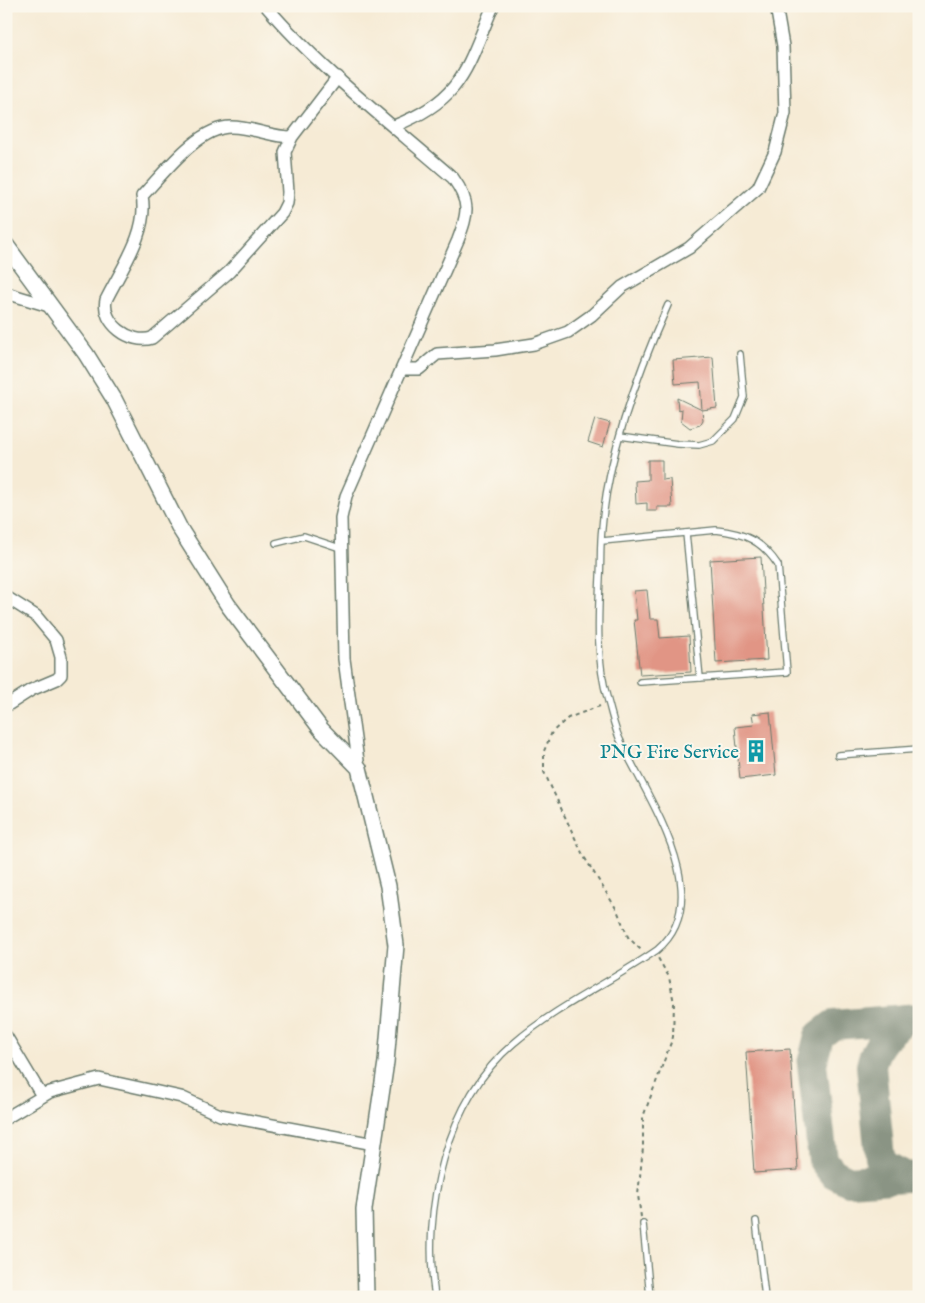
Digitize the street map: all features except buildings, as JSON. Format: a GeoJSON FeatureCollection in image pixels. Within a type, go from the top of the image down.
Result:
{"type":"FeatureCollection","features":[{"type":"Feature","properties":{"kind":"street"},"geometry":{"type":"LineString","coordinates":[[266,6],[282,26],[453,178],[465,195],[463,225],[458,240],[346,496],[340,518],[344,659],[359,768],[388,886],[396,946],[392,1012],[363,1226],[366,1297]]}},
{"type":"Feature","properties":{"kind":"street"},"geometry":{"type":"LineString","coordinates":[[394,126],[430,108],[456,86],[493,6]]}},
{"type":"Feature","properties":{"kind":"street"},"geometry":{"type":"LineString","coordinates":[[402,369],[419,369],[437,354],[495,350],[534,344],[568,332],[592,314],[622,287],[689,248],[758,188],[775,152],[785,113],[783,46],[776,6]]}},
{"type":"Feature","properties":{"kind":"street"},"geometry":{"type":"LineString","coordinates":[[292,137],[276,137],[233,127],[221,128],[204,134],[142,196],[145,208],[141,227],[104,306],[112,322],[131,338],[144,341],[152,338],[229,272],[270,228],[287,203],[285,152],[292,137],[338,77]]}},
{"type":"Feature","properties":{"kind":"street"},"geometry":{"type":"LineString","coordinates":[[6,245],[86,354],[114,399],[180,529],[212,582],[322,729],[359,768]]}},
{"type":"Feature","properties":{"kind":"street"},"geometry":{"type":"LineString","coordinates":[[6,293],[49,306]]}},
{"type":"Feature","properties":{"kind":"street"},"geometry":{"type":"LineString","coordinates":[[6,597],[36,616],[56,640],[61,657],[61,675],[57,679],[30,690],[6,706]]}},
{"type":"Feature","properties":{"kind":"street"},"geometry":{"type":"LineString","coordinates":[[6,1036],[42,1096]]}},
{"type":"Feature","properties":{"kind":"street"},"geometry":{"type":"LineString","coordinates":[[6,1118],[50,1092],[98,1079],[181,1097],[220,1115],[374,1144]]}},
{"type":"Feature","properties":{"kind":"lane"},"geometry":{"type":"LineString","coordinates":[[435,1297],[433,1233],[440,1177],[460,1111],[476,1085],[494,1062],[536,1026],[654,952],[666,942],[678,922],[681,889],[676,856],[668,834],[620,742],[608,704],[598,652],[605,507],[620,436],[648,350],[668,305]]}},
{"type":"Feature","properties":{"kind":"lane"},"geometry":{"type":"LineString","coordinates":[[620,436],[656,443],[693,445],[714,441],[735,419],[744,397],[740,354]]}},
{"type":"Feature","properties":{"kind":"lane"},"geometry":{"type":"LineString","coordinates":[[602,541],[716,530],[750,537],[770,553],[778,565],[787,672],[640,682]]}},
{"type":"Feature","properties":{"kind":"lane"},"geometry":{"type":"LineString","coordinates":[[686,533],[700,678]]}},
{"type":"Feature","properties":{"kind":"lane"},"geometry":{"type":"LineString","coordinates":[[276,543],[304,536],[340,548]]}},
{"type":"Feature","properties":{"kind":"lane"},"geometry":{"type":"LineString","coordinates":[[838,755],[919,749]]}},
{"type":"Feature","properties":{"kind":"lane"},"geometry":{"type":"LineString","coordinates":[[756,1221],[765,1297]]}},
{"type":"Feature","properties":{"kind":"lane"},"geometry":{"type":"LineString","coordinates":[[642,1224],[650,1297]]}},
{"type":"Feature","properties":{"kind":"path"},"geometry":{"type":"LineString","coordinates":[[608,704],[568,718],[552,732],[544,751],[544,772],[583,855],[617,910],[628,937],[647,957]]}},
{"type":"Feature","properties":{"kind":"path"},"geometry":{"type":"LineString","coordinates":[[642,1224],[638,1195],[643,1148],[643,1118],[673,1037],[674,1003],[669,977],[654,952]]}},
{"type":"Feature","properties":{"kind":"taxiway"},"geometry":{"type":"LineString","coordinates":[[919,1018],[833,1025],[819,1036],[812,1064],[823,1160],[833,1173],[849,1181],[919,1176]]}},
{"type":"Feature","properties":{"kind":"taxiway"},"geometry":{"type":"LineString","coordinates":[[905,1019],[888,1034],[879,1046],[871,1066],[880,1158],[886,1166],[906,1177]]}},
{"type":"Feature","properties":{"kind":"place","name":"PNG Fire Service"},"geometry":{"type":"Point","coordinates":[756,751]}}]}
